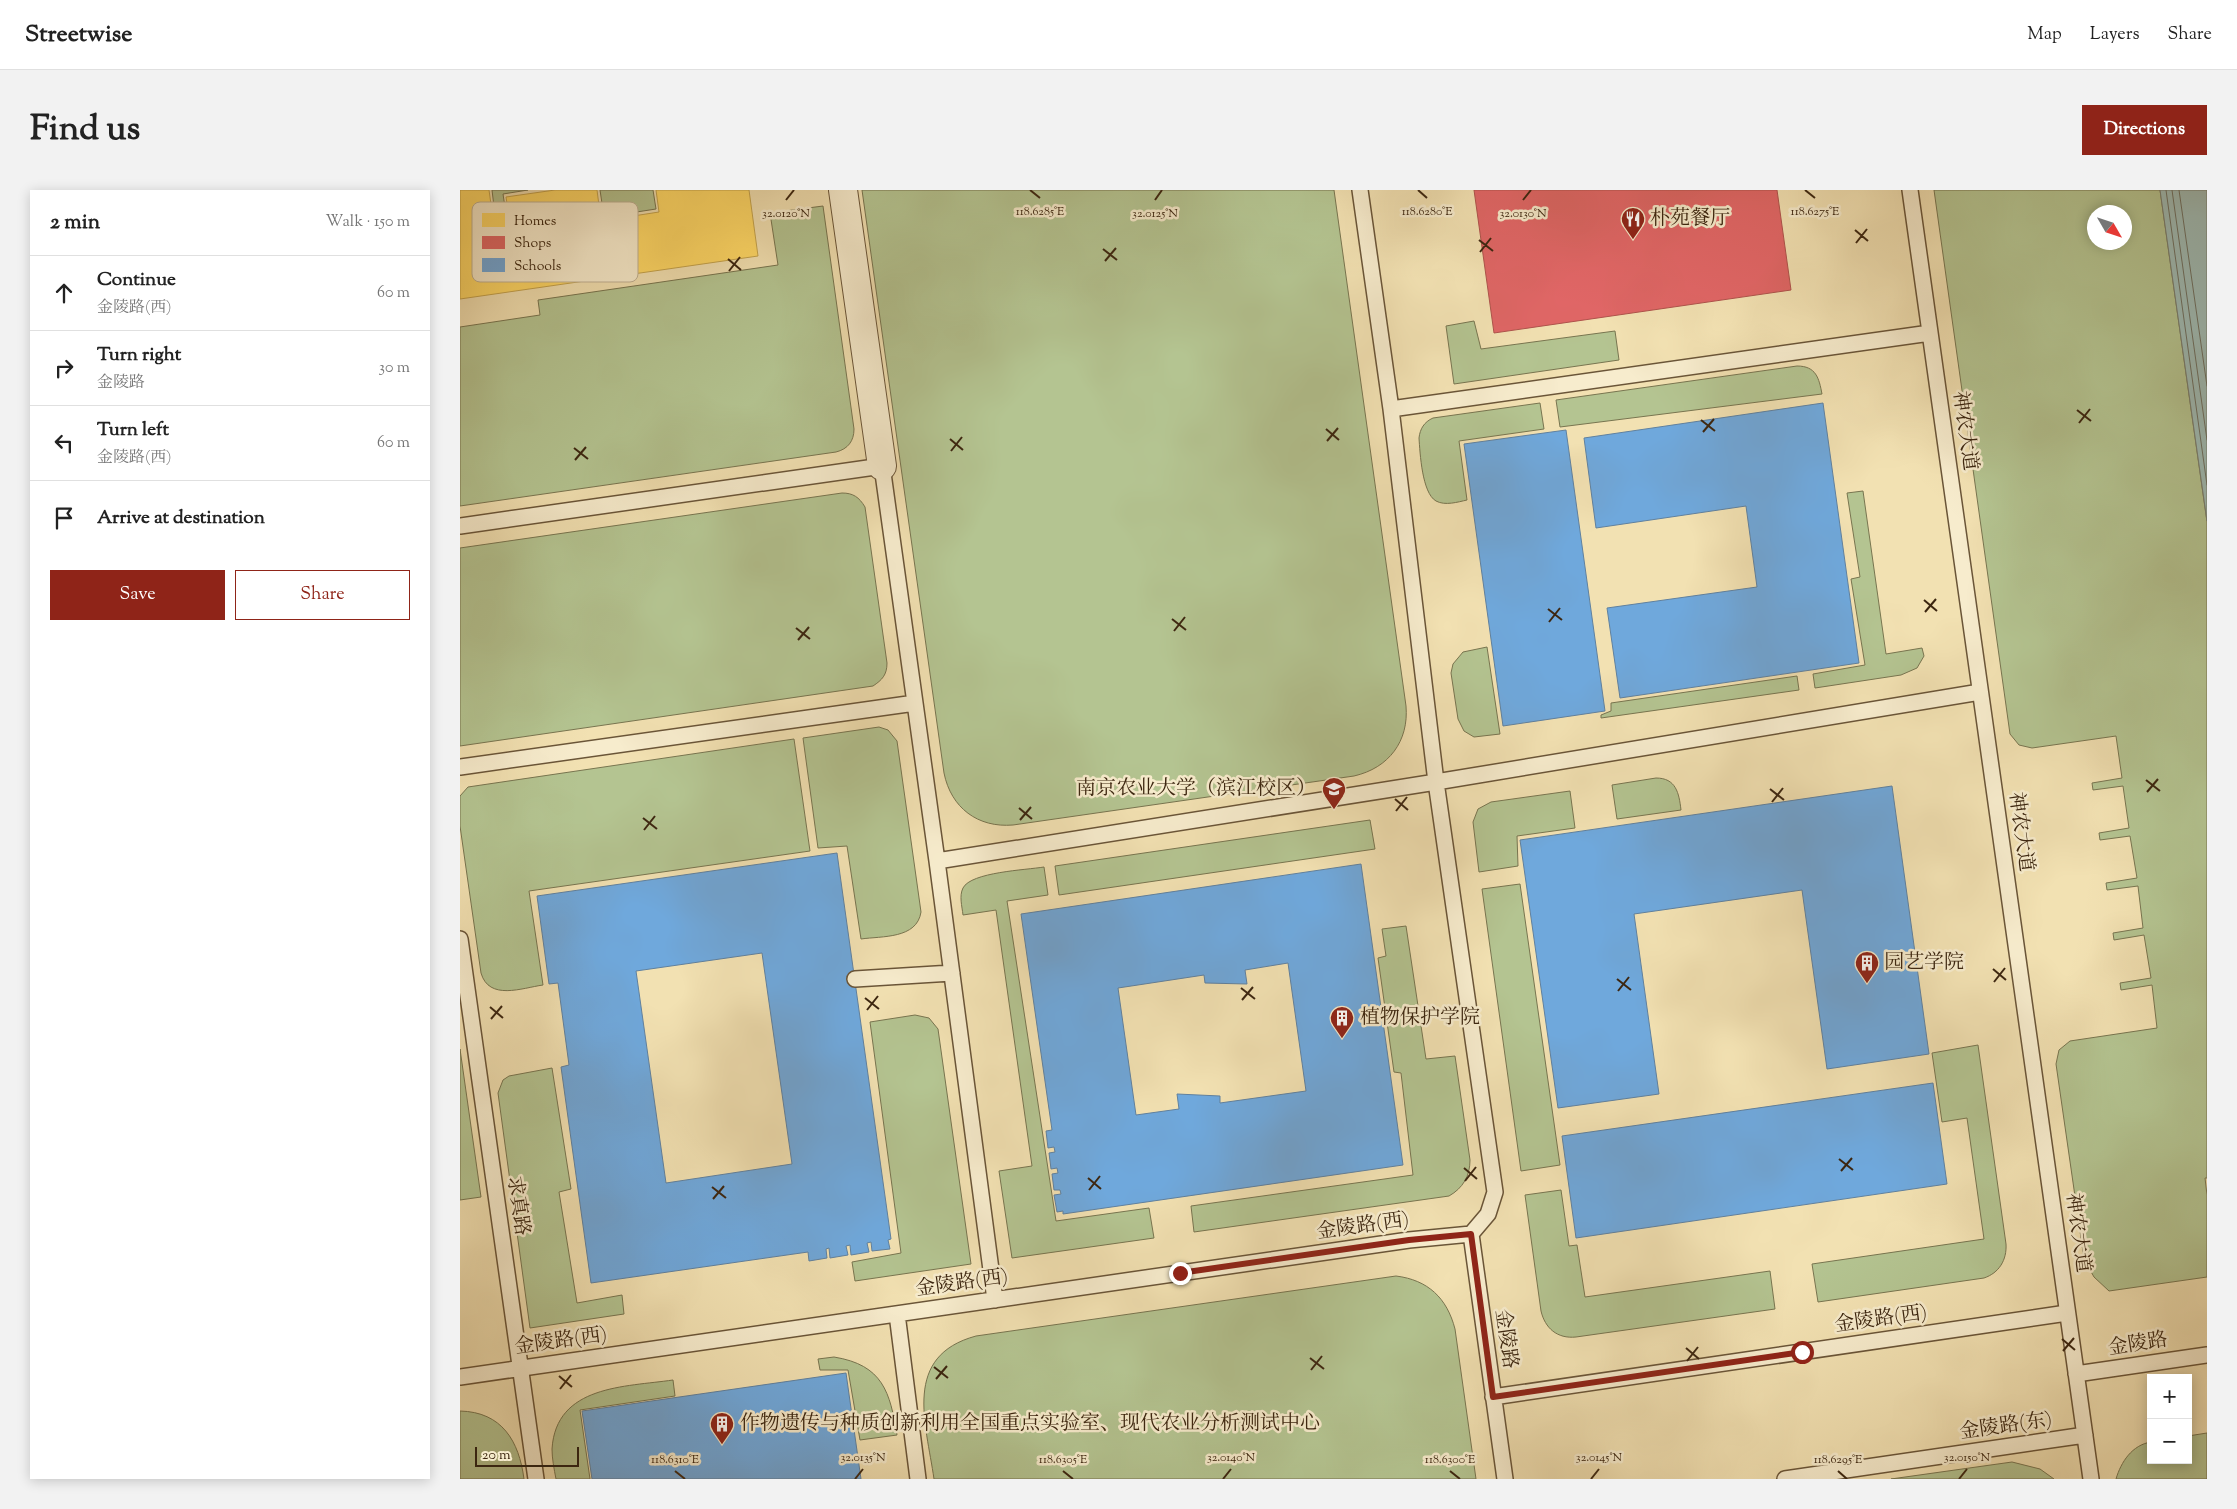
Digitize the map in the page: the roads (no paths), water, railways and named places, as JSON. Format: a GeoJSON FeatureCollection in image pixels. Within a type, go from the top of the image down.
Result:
{"type":"FeatureCollection","features":[{"type":"Feature","properties":{"kind":"street"},"geometry":{"type":"LineString","coordinates":[[843,190],[882,466]]}},
{"type":"Feature","properties":{"kind":"lane"},"geometry":{"type":"LineString","coordinates":[[1360,190],[1392,409],[1436,782],[1495,1192],[1488,1214],[1471,1234]]}},
{"type":"Feature","properties":{"kind":"lane","name":"神农大道"},"geometry":{"type":"LineString","coordinates":[[1910,190],[2091,1479]]}},
{"type":"Feature","properties":{"kind":"lane"},"geometry":{"type":"LineString","coordinates":[[1392,409],[1930,332]]}},
{"type":"Feature","properties":{"kind":"lane"},"geometry":{"type":"LineString","coordinates":[[460,526],[882,466],[995,1300]]}},
{"type":"Feature","properties":{"kind":"lane"},"geometry":{"type":"LineString","coordinates":[[937,861],[1436,782],[1980,692]]}},
{"type":"Feature","properties":{"kind":"lane"},"geometry":{"type":"LineString","coordinates":[[460,767],[915,703]]}},
{"type":"Feature","properties":{"kind":"lane","name":"求真路"},"geometry":{"type":"LineString","coordinates":[[460,939],[536,1479]]}},
{"type":"Feature","properties":{"kind":"lane"},"geometry":{"type":"LineString","coordinates":[[855,979],[952,973]]}},
{"type":"Feature","properties":{"kind":"lane","name":"金陵路(西)"},"geometry":{"type":"LineString","coordinates":[[460,1377],[1409,1240],[1471,1234]]}},
{"type":"Feature","properties":{"kind":"lane","name":"金陵路"},"geometry":{"type":"LineString","coordinates":[[1471,1234],[1505,1479]]}},
{"type":"Feature","properties":{"kind":"lane","name":"金陵路(西)"},"geometry":{"type":"LineString","coordinates":[[1493,1397],[2068,1313]]}},
{"type":"Feature","properties":{"kind":"lane"},"geometry":{"type":"LineString","coordinates":[[897,1314],[918,1479]]}},
{"type":"Feature","properties":{"kind":"lane","name":"金陵路"},"geometry":{"type":"LineString","coordinates":[[2076,1374],[2207,1354]]}},
{"type":"Feature","properties":{"kind":"lane","name":"金陵路(东)"},"geometry":{"type":"LineString","coordinates":[[1785,1479],[2085,1435]]}},
{"type":"Feature","properties":{"kind":"water"},"geometry":{"type":"Polygon","coordinates":[[[2160,190],[2207,190],[2207,521],[2160,190]]]}},
{"type":"Feature","properties":{"kind":"place","name":"朴苑餐厅"},"geometry":{"type":"Point","coordinates":[1633,240]}},
{"type":"Feature","properties":{"kind":"place","name":"南京农业大学（滨江校区）"},"geometry":{"type":"Point","coordinates":[1334,810]}},
{"type":"Feature","properties":{"kind":"place","name":"园艺学院"},"geometry":{"type":"Point","coordinates":[1867,984]}},
{"type":"Feature","properties":{"kind":"place","name":"植物保护学院"},"geometry":{"type":"Point","coordinates":[1342,1039]}},
{"type":"Feature","properties":{"kind":"place","name":"作物遗传与种质创新利用全国重点实验室、现代农业分析测试中心"},"geometry":{"type":"Point","coordinates":[722,1445]}}]}
